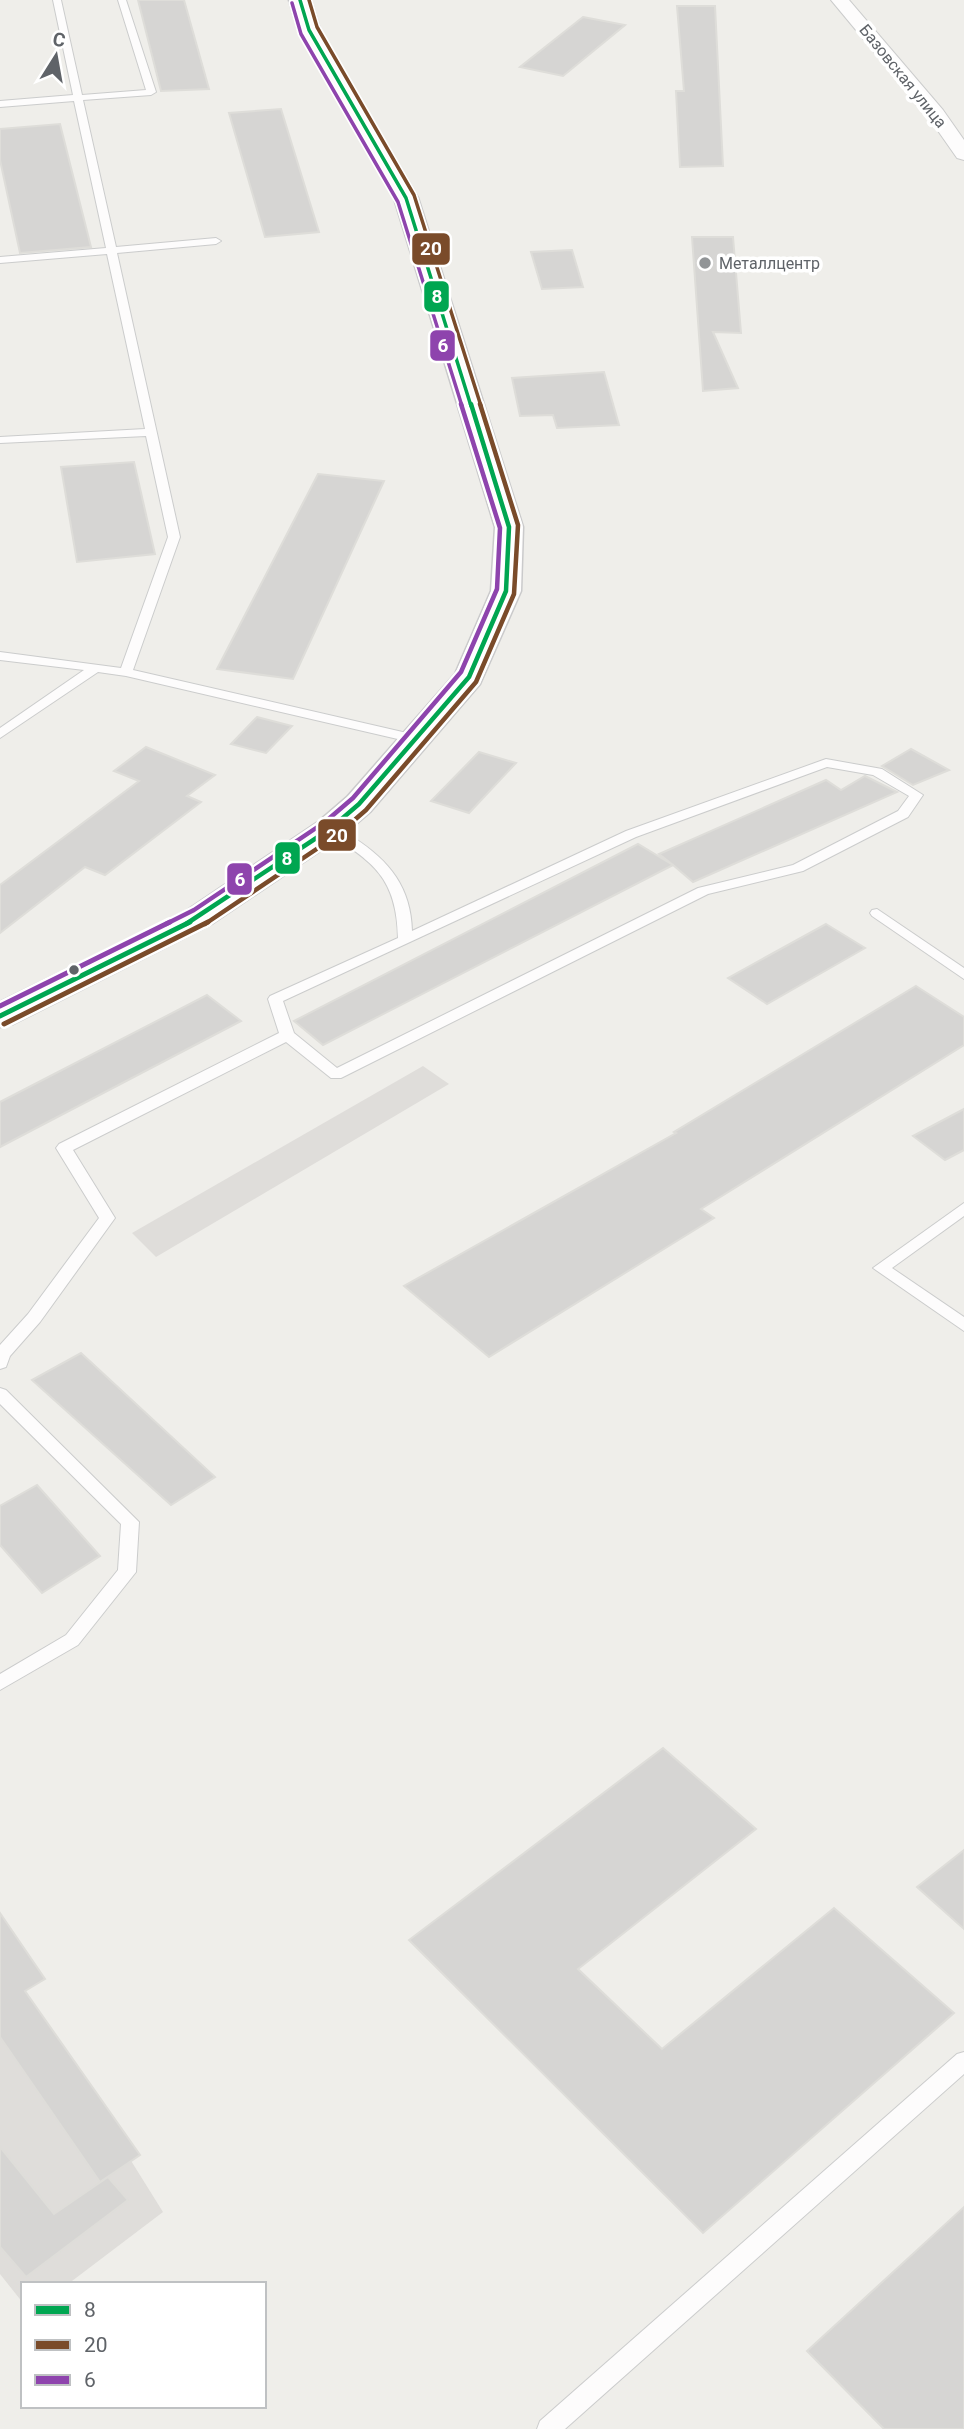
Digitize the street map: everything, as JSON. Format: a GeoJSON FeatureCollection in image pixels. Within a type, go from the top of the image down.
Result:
{"type":"FeatureCollection","features":[{"type":"Feature","properties":{"kind":"main road"},"geometry":{"type":"LineString","coordinates":[[0,1016],[198,918],[330,829],[359,804],[469,677],[506,591],[509,527],[406,198],[309,30],[300,0]]}},
{"type":"Feature","properties":{"kind":"street","name":"Базовская улица"},"geometry":{"type":"LineString","coordinates":[[840,0],[936,114],[964,154]]}},
{"type":"Feature","properties":{"kind":"lane"},"geometry":{"type":"LineString","coordinates":[[57,0],[174,537],[126,671]]}},
{"type":"Feature","properties":{"kind":"lane"},"geometry":{"type":"LineString","coordinates":[[0,104],[151,92],[121,0]]}},
{"type":"Feature","properties":{"kind":"lane"},"geometry":{"type":"LineString","coordinates":[[0,260],[111,248],[216,241]]}},
{"type":"Feature","properties":{"kind":"lane"},"geometry":{"type":"LineString","coordinates":[[0,440],[151,432]]}},
{"type":"Feature","properties":{"kind":"lane"},"geometry":{"type":"LineString","coordinates":[[0,656],[126,671],[415,739]]}},
{"type":"Feature","properties":{"kind":"lane"},"geometry":{"type":"LineString","coordinates":[[0,734],[96,668]]}},
{"type":"Feature","properties":{"kind":"lane"},"geometry":{"type":"LineString","coordinates":[[827,762],[877,772],[916,795],[903,814],[798,868],[703,891],[335,1075],[287,1035],[275,999],[631,834],[827,762]]}},
{"type":"Feature","properties":{"kind":"lane"},"geometry":{"type":"LineString","coordinates":[[330,829],[356,845],[392,875],[406,908],[405,940]]}},
{"type":"Feature","properties":{"kind":"lane"},"geometry":{"type":"LineString","coordinates":[[877,913],[964,975]]}},
{"type":"Feature","properties":{"kind":"lane"},"geometry":{"type":"LineString","coordinates":[[0,1363],[2,1354],[34,1318],[107,1218],[64,1148],[287,1035]]}},
{"type":"Feature","properties":{"kind":"lane"},"geometry":{"type":"LineString","coordinates":[[964,1208],[881,1268],[964,1325]]}},
{"type":"Feature","properties":{"kind":"lane"},"geometry":{"type":"LineString","coordinates":[[0,1394],[130,1522],[127,1572],[72,1640],[0,1683]]}},
{"type":"Feature","properties":{"kind":"lane"},"geometry":{"type":"LineString","coordinates":[[548,2429],[964,2061]]}},
{"type":"Feature","properties":{"kind":"shaded area"},"geometry":{"type":"Polygon","coordinates":[[[423,1066],[449,1084],[156,1257],[132,1233],[423,1066]]]}},
{"type":"Feature","properties":{"kind":"shaded area"},"geometry":{"type":"Polygon","coordinates":[[[0,1951],[163,2212],[71,2282],[21,2282],[21,2300],[0,2274],[0,1951]]]}},
{"type":"Feature","properties":{"kind":"building"},"geometry":{"type":"Polygon","coordinates":[[[138,0],[184,0],[209,89],[161,91],[138,0]]]}},
{"type":"Feature","properties":{"kind":"building"},"geometry":{"type":"Polygon","coordinates":[[[677,6],[715,6],[723,166],[680,167],[676,91],[684,91],[677,6]]]}},
{"type":"Feature","properties":{"kind":"building"},"geometry":{"type":"Polygon","coordinates":[[[583,17],[625,25],[563,76],[520,67],[583,17]]]}},
{"type":"Feature","properties":{"kind":"building"},"geometry":{"type":"Polygon","coordinates":[[[281,109],[319,232],[265,237],[229,113],[281,109]]]}},
{"type":"Feature","properties":{"kind":"building"},"geometry":{"type":"Polygon","coordinates":[[[60,124],[91,247],[20,253],[0,160],[0,129],[60,124]]]}},
{"type":"Feature","properties":{"kind":"building"},"geometry":{"type":"Polygon","coordinates":[[[692,237],[733,237],[741,333],[713,332],[738,388],[703,391],[692,237]]]}},
{"type":"Feature","properties":{"kind":"building"},"geometry":{"type":"Polygon","coordinates":[[[572,250],[583,287],[542,289],[531,252],[572,250]]]}},
{"type":"Feature","properties":{"kind":"building"},"geometry":{"type":"Polygon","coordinates":[[[604,372],[619,425],[557,428],[553,415],[520,416],[512,378],[604,372]]]}},
{"type":"Feature","properties":{"kind":"building"},"geometry":{"type":"Polygon","coordinates":[[[134,462],[155,554],[77,562],[61,467],[134,462]]]}},
{"type":"Feature","properties":{"kind":"building"},"geometry":{"type":"Polygon","coordinates":[[[318,474],[384,481],[293,679],[217,669],[318,474]]]}},
{"type":"Feature","properties":{"kind":"building"},"geometry":{"type":"Polygon","coordinates":[[[257,717],[292,726],[266,753],[231,744],[257,717]]]}},
{"type":"Feature","properties":{"kind":"building"},"geometry":{"type":"Polygon","coordinates":[[[146,747],[215,775],[187,796],[201,802],[105,875],[85,867],[0,933],[0,885],[139,781],[114,771],[146,747]]]}},
{"type":"Feature","properties":{"kind":"building"},"geometry":{"type":"Polygon","coordinates":[[[911,749],[949,770],[913,785],[882,766],[911,749]]]}},
{"type":"Feature","properties":{"kind":"building"},"geometry":{"type":"Polygon","coordinates":[[[479,752],[516,763],[469,813],[431,801],[479,752]]]}},
{"type":"Feature","properties":{"kind":"building"},"geometry":{"type":"Polygon","coordinates":[[[865,776],[897,792],[693,882],[659,854],[826,780],[841,790],[865,776]]]}},
{"type":"Feature","properties":{"kind":"building"},"geometry":{"type":"Polygon","coordinates":[[[638,844],[673,865],[323,1045],[294,1021],[638,844]]]}},
{"type":"Feature","properties":{"kind":"building"},"geometry":{"type":"Polygon","coordinates":[[[826,924],[865,948],[767,1004],[728,978],[826,924]]]}},
{"type":"Feature","properties":{"kind":"building"},"geometry":{"type":"Polygon","coordinates":[[[916,986],[964,1017],[964,1045],[701,1209],[714,1218],[489,1357],[404,1286],[676,1133],[674,1132],[916,986]]]}},
{"type":"Feature","properties":{"kind":"building"},"geometry":{"type":"Polygon","coordinates":[[[207,995],[241,1021],[0,1147],[0,1102],[207,995]]]}},
{"type":"Feature","properties":{"kind":"building"},"geometry":{"type":"Polygon","coordinates":[[[964,1109],[964,1150],[945,1160],[913,1136],[964,1109]]]}},
{"type":"Feature","properties":{"kind":"building"},"geometry":{"type":"Polygon","coordinates":[[[81,1353],[215,1477],[171,1505],[32,1380],[81,1353]]]}},
{"type":"Feature","properties":{"kind":"building"},"geometry":{"type":"Polygon","coordinates":[[[37,1485],[100,1556],[42,1593],[0,1545],[0,1506],[37,1485]]]}},
{"type":"Feature","properties":{"kind":"building"},"geometry":{"type":"Polygon","coordinates":[[[663,1748],[756,1829],[578,1969],[662,2049],[834,1908],[954,2013],[703,2233],[409,1940],[663,1748]]]}},
{"type":"Feature","properties":{"kind":"building"},"geometry":{"type":"Polygon","coordinates":[[[964,1850],[964,1929],[917,1887],[964,1850]]]}},
{"type":"Feature","properties":{"kind":"building"},"geometry":{"type":"Polygon","coordinates":[[[0,1913],[45,1979],[25,1991],[140,2155],[100,2182],[0,2037],[0,1913]]]}},
{"type":"Feature","properties":{"kind":"building"},"geometry":{"type":"Polygon","coordinates":[[[0,2147],[54,2214],[108,2177],[128,2200],[26,2277],[0,2247],[0,2147]]]}},
{"type":"Feature","properties":{"kind":"building"},"geometry":{"type":"Polygon","coordinates":[[[964,2207],[964,2429],[884,2429],[807,2351],[964,2207]]]}},
{"type":"Feature","properties":{"kind":"transit line","name":"8"},"geometry":{"type":"LineString","coordinates":[[0,1016],[198,918],[330,829],[359,804],[469,677],[506,591],[509,527],[406,198],[309,30],[300,0]]}},
{"type":"Feature","properties":{"kind":"transit line","name":"20"},"geometry":{"type":"LineString","coordinates":[[4,1024],[202,926],[336,836],[366,810],[476,682],[514,594],[518,525],[414,195],[317,27],[309,0]]}},
{"type":"Feature","properties":{"kind":"transit line","name":"6"},"geometry":{"type":"LineString","coordinates":[[0,1006],[194,910],[325,822],[353,798],[461,672],[497,589],[500,528],[398,202],[301,34],[292,3]]}},
{"type":"Feature","properties":{"kind":"place","name":"Металлцентр"},"geometry":{"type":"Point","coordinates":[705,263]}}]}
